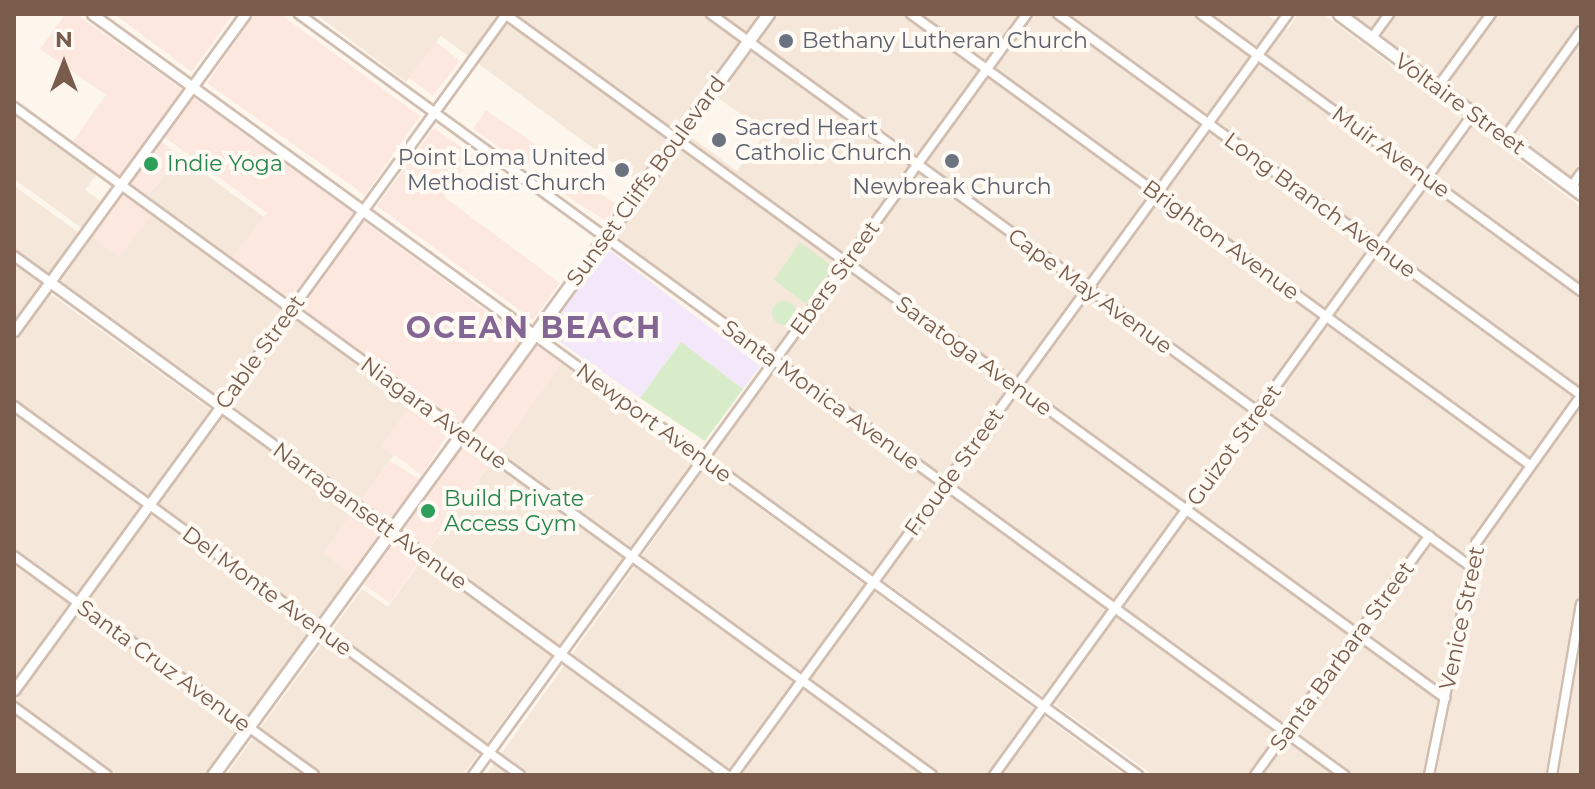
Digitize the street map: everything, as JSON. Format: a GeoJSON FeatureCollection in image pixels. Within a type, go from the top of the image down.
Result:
{"type":"FeatureCollection","features":[{"type":"Feature","properties":{"kind":"main road","name":"Sunset Cliffs Boulevard"},"geometry":{"type":"LineString","coordinates":[[213,775],[768,14]]}},
{"type":"Feature","properties":{"kind":"main road","name":"Voltaire Street"},"geometry":{"type":"LineString","coordinates":[[1339,14],[1576,190]]}},
{"type":"Feature","properties":{"kind":"street","name":"Newport Avenue"},"geometry":{"type":"LineString","coordinates":[[92,14],[1138,775]]}},
{"type":"Feature","properties":{"kind":"street"},"geometry":{"type":"LineString","coordinates":[[14,331],[245,14]]}},
{"type":"Feature","properties":{"kind":"street","name":"Santa Monica Avenue"},"geometry":{"type":"LineString","coordinates":[[299,14],[1344,775]]}},
{"type":"Feature","properties":{"kind":"street","name":"Cable Street"},"geometry":{"type":"LineString","coordinates":[[14,690],[506,14]]}},
{"type":"Feature","properties":{"kind":"street","name":"Saratoga Avenue"},"geometry":{"type":"LineString","coordinates":[[506,14],[1445,698]]}},
{"type":"Feature","properties":{"kind":"street","name":"Cape May Avenue"},"geometry":{"type":"LineString","coordinates":[[711,14],[1470,566]]}},
{"type":"Feature","properties":{"kind":"street","name":"Brighton Avenue"},"geometry":{"type":"LineString","coordinates":[[911,14],[1530,465]]}},
{"type":"Feature","properties":{"kind":"street","name":"Ebers Street"},"geometry":{"type":"LineString","coordinates":[[473,775],[1027,14]]}},
{"type":"Feature","properties":{"kind":"street","name":"Long Branch Avenue"},"geometry":{"type":"LineString","coordinates":[[1058,14],[1581,396]]}},
{"type":"Feature","properties":{"kind":"street","name":"Muir Avenue"},"geometry":{"type":"LineString","coordinates":[[1201,14],[1581,291]]}},
{"type":"Feature","properties":{"kind":"street","name":"Froude Street"},"geometry":{"type":"LineString","coordinates":[[733,775],[1288,14]]}},
{"type":"Feature","properties":{"kind":"street"},"geometry":{"type":"LineString","coordinates":[[1371,39],[1389,14]]}},
{"type":"Feature","properties":{"kind":"street"},"geometry":{"type":"LineString","coordinates":[[1437,88],[1491,14]]}},
{"type":"Feature","properties":{"kind":"street"},"geometry":{"type":"LineString","coordinates":[[1505,137],[1581,31]]}},
{"type":"Feature","properties":{"kind":"street","name":"Niagara Avenue"},"geometry":{"type":"LineString","coordinates":[[14,107],[932,775]]}},
{"type":"Feature","properties":{"kind":"street","name":"Guizot Street"},"geometry":{"type":"LineString","coordinates":[[994,775],[1473,114]]}},
{"type":"Feature","properties":{"kind":"street"},"geometry":{"type":"LineString","coordinates":[[1576,190],[1581,173]]}},
{"type":"Feature","properties":{"kind":"street","name":"Narragansett Avenue"},"geometry":{"type":"LineString","coordinates":[[14,256],[726,775]]}},
{"type":"Feature","properties":{"kind":"street","name":"Venice Street"},"geometry":{"type":"LineString","coordinates":[[1429,775],[1478,538],[1581,396]]}},
{"type":"Feature","properties":{"kind":"street","name":"Del Monte Avenue"},"geometry":{"type":"LineString","coordinates":[[14,406],[520,775]]}},
{"type":"Feature","properties":{"kind":"street","name":"Santa Barbara Street"},"geometry":{"type":"LineString","coordinates":[[1255,775],[1429,536]]}},
{"type":"Feature","properties":{"kind":"street","name":"Santa Cruz Avenue"},"geometry":{"type":"LineString","coordinates":[[14,556],[314,775]]}},
{"type":"Feature","properties":{"kind":"street"},"geometry":{"type":"LineString","coordinates":[[1552,775],[1581,604]]}},
{"type":"Feature","properties":{"kind":"street"},"geometry":{"type":"LineString","coordinates":[[14,707],[107,775]]}},
{"type":"Feature","properties":{"kind":"shaded area"},"geometry":{"type":"Polygon","coordinates":[[[65,14],[76,14],[184,91],[121,177],[73,141],[106,95],[40,49],[65,14]]]}},
{"type":"Feature","properties":{"kind":"shaded area"},"geometry":{"type":"Polygon","coordinates":[[[114,14],[233,14],[192,72],[114,14]]]}},
{"type":"Feature","properties":{"kind":"shaded area"},"geometry":{"type":"Polygon","coordinates":[[[255,14],[280,14],[420,116],[365,195],[207,83],[255,14]]]}},
{"type":"Feature","properties":{"kind":"shaded area"},"geometry":{"type":"Polygon","coordinates":[[[316,14],[762,14],[639,182],[441,36],[406,82],[316,14]]]}},
{"type":"Feature","properties":{"kind":"shaded area"},"geometry":{"type":"Polygon","coordinates":[[[775,14],[1266,14],[1288,29],[1298,14],[1323,14],[1581,207],[1581,775],[1153,775],[712,457],[784,359],[613,235],[687,134],[737,171],[766,132],[715,96],[775,14]]]}},
{"type":"Feature","properties":{"kind":"shaded area"},"geometry":{"type":"Polygon","coordinates":[[[1344,14],[1581,14],[1581,186],[1370,35],[1344,14]]]}},
{"type":"Feature","properties":{"kind":"shaded area"},"geometry":{"type":"Polygon","coordinates":[[[436,42],[460,61],[433,96],[409,78],[436,42]]]}},
{"type":"Feature","properties":{"kind":"shaded area"},"geometry":{"type":"Polygon","coordinates":[[[193,97],[354,214],[290,300],[233,258],[267,213],[163,136],[193,97]]]}},
{"type":"Feature","properties":{"kind":"shaded area"},"geometry":{"type":"Polygon","coordinates":[[[486,110],[539,147],[526,166],[473,129],[486,110]]]}},
{"type":"Feature","properties":{"kind":"shaded area"},"geometry":{"type":"Polygon","coordinates":[[[14,114],[96,175],[85,190],[102,202],[83,229],[14,179],[14,114]]]}},
{"type":"Feature","properties":{"kind":"shaded area"},"geometry":{"type":"Polygon","coordinates":[[[434,128],[473,155],[444,197],[560,283],[533,320],[377,206],[434,128]]]}},
{"type":"Feature","properties":{"kind":"shaded area"},"geometry":{"type":"Polygon","coordinates":[[[160,141],[179,155],[140,206],[151,215],[119,257],[90,235],[160,141]]]}},
{"type":"Feature","properties":{"kind":"shaded area"},"geometry":{"type":"Polygon","coordinates":[[[179,155],[264,217],[233,258],[148,196],[179,155]]]}},
{"type":"Feature","properties":{"kind":"shaded area"},"geometry":{"type":"Polygon","coordinates":[[[569,174],[618,205],[606,221],[557,190],[569,174]]]}},
{"type":"Feature","properties":{"kind":"shaded area"},"geometry":{"type":"Polygon","coordinates":[[[14,186],[78,232],[14,321],[14,186]]]}},
{"type":"Feature","properties":{"kind":"shaded area"},"geometry":{"type":"Polygon","coordinates":[[[151,215],[281,310],[220,398],[60,283],[90,235],[119,256],[151,215]]]}},
{"type":"Feature","properties":{"kind":"shaded area"},"geometry":{"type":"Polygon","coordinates":[[[363,221],[523,338],[461,424],[300,307],[363,221]]]}},
{"type":"Feature","properties":{"kind":"shaded area"},"geometry":{"type":"Polygon","coordinates":[[[608,249],[760,366],[743,389],[681,342],[640,398],[546,332],[608,249]]]}},
{"type":"Feature","properties":{"kind":"shaded area"},"geometry":{"type":"Polygon","coordinates":[[[49,293],[221,417],[295,319],[412,404],[382,446],[394,455],[324,553],[352,574],[319,620],[14,400],[14,340],[49,293]]]}},
{"type":"Feature","properties":{"kind":"shaded area"},"geometry":{"type":"Polygon","coordinates":[[[533,343],[561,363],[390,603],[360,582],[533,343]]]}},
{"type":"Feature","properties":{"kind":"shaded area"},"geometry":{"type":"Polygon","coordinates":[[[561,363],[695,461],[463,775],[226,775],[362,589],[388,607],[561,363]]]}},
{"type":"Feature","properties":{"kind":"shaded area"},"geometry":{"type":"Polygon","coordinates":[[[412,404],[448,433],[422,475],[382,446],[412,404]]]}},
{"type":"Feature","properties":{"kind":"shaded area"},"geometry":{"type":"Polygon","coordinates":[[[14,414],[308,629],[309,634],[207,775],[117,775],[14,700],[14,414]]]}},
{"type":"Feature","properties":{"kind":"shaded area"},"geometry":{"type":"Polygon","coordinates":[[[390,461],[420,480],[352,574],[324,553],[390,461]]]}},
{"type":"Feature","properties":{"kind":"shaded area"},"geometry":{"type":"Polygon","coordinates":[[[705,468],[1124,775],[486,775],[705,468]]]}},
{"type":"Feature","properties":{"kind":"shaded area"},"geometry":{"type":"Polygon","coordinates":[[[14,715],[97,775],[14,775],[14,715]]]}},
{"type":"Feature","properties":{"kind":"green space"},"geometry":{"type":"Polygon","coordinates":[[[800,242],[833,267],[806,304],[774,280],[800,242]]]}},
{"type":"Feature","properties":{"kind":"green space"},"geometry":{"type":"Polygon","coordinates":[[[784,301],[795,308],[796,313],[789,324],[784,325],[773,318],[772,313],[779,302],[784,301]]]}},
{"type":"Feature","properties":{"kind":"green space"},"geometry":{"type":"Polygon","coordinates":[[[681,342],[743,389],[705,441],[640,398],[681,342]]]}},
{"type":"Feature","properties":{"kind":"place","name":"Bethany Lutheran Church"},"geometry":{"type":"Point","coordinates":[786,41]}},
{"type":"Feature","properties":{"kind":"place","name":"Sacred Heart Catholic Church"},"geometry":{"type":"Point","coordinates":[719,140]}},
{"type":"Feature","properties":{"kind":"place","name":"Newbreak Church"},"geometry":{"type":"Point","coordinates":[952,161]}},
{"type":"Feature","properties":{"kind":"place","name":"Indie Yoga"},"geometry":{"type":"Point","coordinates":[151,164]}},
{"type":"Feature","properties":{"kind":"place","name":"Point Loma United Methodist Church"},"geometry":{"type":"Point","coordinates":[622,170]}},
{"type":"Feature","properties":{"kind":"place","name":"Build Private Access Gym"},"geometry":{"type":"Point","coordinates":[428,511]}},
{"type":"Feature","properties":{"kind":"district","name":"OCEAN BEACH"},"geometry":{"type":"Point","coordinates":[534,328]}}]}
